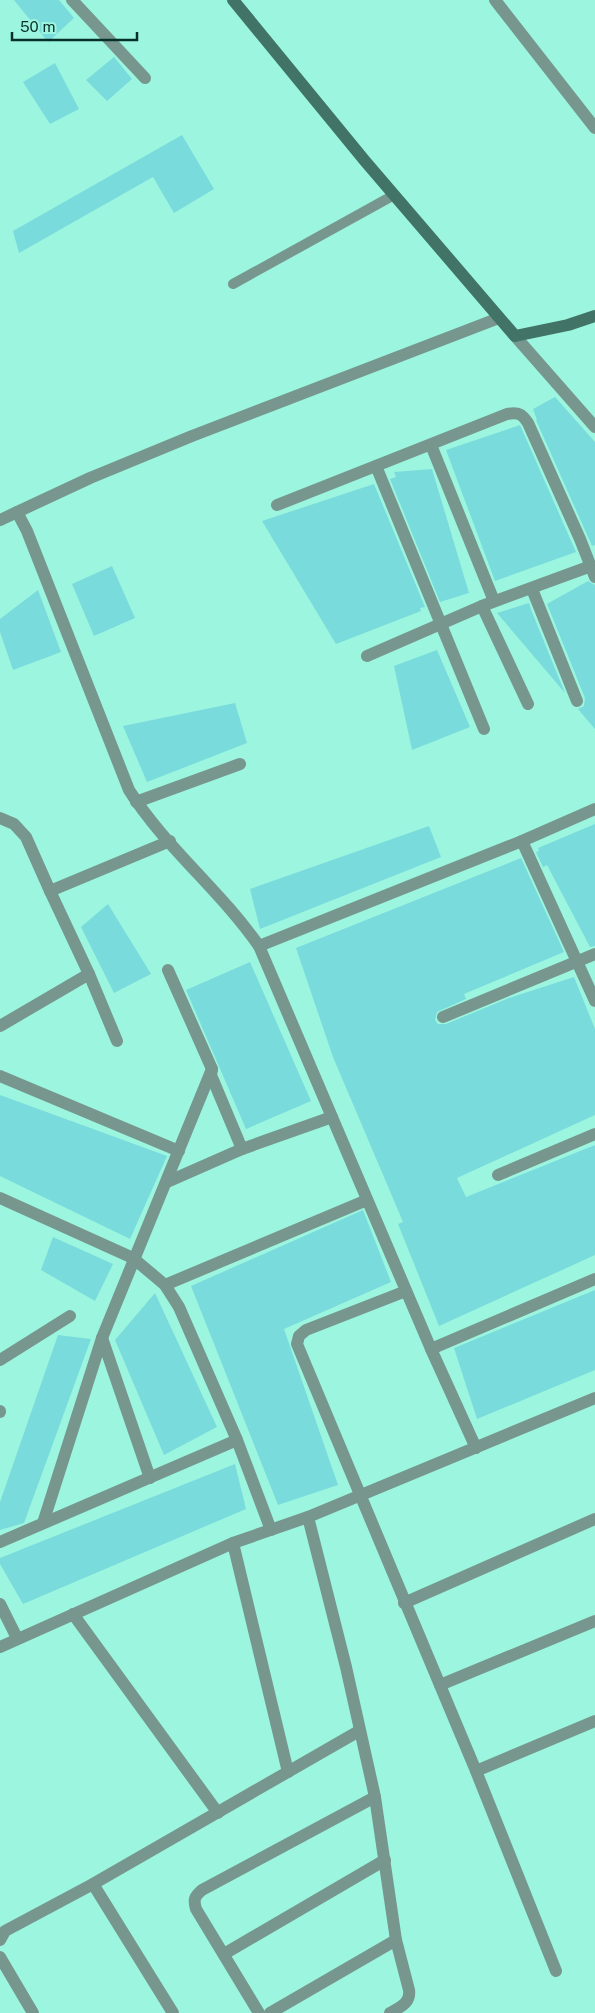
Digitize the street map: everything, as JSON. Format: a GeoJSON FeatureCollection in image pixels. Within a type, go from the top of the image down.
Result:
{"type":"FeatureCollection","features":[{"type":"Feature","properties":{"kind":"main road"},"geometry":{"type":"LineString","coordinates":[[233,0],[394,195],[515,336],[568,325],[595,316]]}},
{"type":"Feature","properties":{"kind":"street"},"geometry":{"type":"LineString","coordinates":[[72,0],[145,78]]}},
{"type":"Feature","properties":{"kind":"street"},"geometry":{"type":"LineString","coordinates":[[495,0],[595,128]]}},
{"type":"Feature","properties":{"kind":"street"},"geometry":{"type":"LineString","coordinates":[[0,520],[90,478],[192,436],[499,318]]}},
{"type":"Feature","properties":{"kind":"street"},"geometry":{"type":"LineString","coordinates":[[515,336],[595,427]]}},
{"type":"Feature","properties":{"kind":"street"},"geometry":{"type":"LineString","coordinates":[[277,505],[507,414],[516,412],[522,415],[528,423],[593,572],[532,589],[488,604],[367,656]]}},
{"type":"Feature","properties":{"kind":"street"},"geometry":{"type":"LineString","coordinates":[[431,445],[488,604],[528,704]]}},
{"type":"Feature","properties":{"kind":"street"},"geometry":{"type":"LineString","coordinates":[[376,466],[484,729]]}},
{"type":"Feature","properties":{"kind":"street"},"geometry":{"type":"LineString","coordinates":[[17,512],[27,531],[124,780],[136,802],[244,924],[259,946],[406,1291],[476,1448]]}},
{"type":"Feature","properties":{"kind":"street"},"geometry":{"type":"LineString","coordinates":[[532,589],[577,701]]}},
{"type":"Feature","properties":{"kind":"street"},"geometry":{"type":"LineString","coordinates":[[136,802],[240,764]]}},
{"type":"Feature","properties":{"kind":"street"},"geometry":{"type":"LineString","coordinates":[[259,946],[522,841],[595,809]]}},
{"type":"Feature","properties":{"kind":"street"},"geometry":{"type":"LineString","coordinates":[[0,818],[14,824],[26,837],[89,974],[117,1041]]}},
{"type":"Feature","properties":{"kind":"street"},"geometry":{"type":"LineString","coordinates":[[522,841],[595,1002]]}},
{"type":"Feature","properties":{"kind":"street"},"geometry":{"type":"LineString","coordinates":[[50,891],[170,842]]}},
{"type":"Feature","properties":{"kind":"street"},"geometry":{"type":"LineString","coordinates":[[444,1017],[595,954]]}},
{"type":"Feature","properties":{"kind":"street"},"geometry":{"type":"LineString","coordinates":[[168,970],[212,1069],[211,1075],[242,1148]]}},
{"type":"Feature","properties":{"kind":"street"},"geometry":{"type":"LineString","coordinates":[[0,1026],[89,974]]}},
{"type":"Feature","properties":{"kind":"street"},"geometry":{"type":"LineString","coordinates":[[43,1523],[102,1338],[133,1258],[212,1069]]}},
{"type":"Feature","properties":{"kind":"street"},"geometry":{"type":"LineString","coordinates":[[0,1076],[178,1152]]}},
{"type":"Feature","properties":{"kind":"street"},"geometry":{"type":"LineString","coordinates":[[166,1182],[242,1148],[332,1117]]}},
{"type":"Feature","properties":{"kind":"street"},"geometry":{"type":"LineString","coordinates":[[498,1175],[595,1134]]}},
{"type":"Feature","properties":{"kind":"street"},"geometry":{"type":"LineString","coordinates":[[0,1198],[133,1258],[165,1285],[179,1307],[237,1440],[271,1530]]}},
{"type":"Feature","properties":{"kind":"street"},"geometry":{"type":"LineString","coordinates":[[165,1285],[367,1200]]}},
{"type":"Feature","properties":{"kind":"street"},"geometry":{"type":"LineString","coordinates":[[431,1348],[595,1280]]}},
{"type":"Feature","properties":{"kind":"street"},"geometry":{"type":"LineString","coordinates":[[406,1291],[306,1330],[299,1336],[297,1344],[476,1771],[556,1971]]}},
{"type":"Feature","properties":{"kind":"street"},"geometry":{"type":"LineString","coordinates":[[0,1360],[70,1316]]}},
{"type":"Feature","properties":{"kind":"street"},"geometry":{"type":"LineString","coordinates":[[102,1338],[150,1478]]}},
{"type":"Feature","properties":{"kind":"street"},"geometry":{"type":"LineString","coordinates":[[0,1646],[233,1543],[308,1517],[595,1398]]}},
{"type":"Feature","properties":{"kind":"street"},"geometry":{"type":"LineString","coordinates":[[0,1542],[237,1440]]}},
{"type":"Feature","properties":{"kind":"street"},"geometry":{"type":"LineString","coordinates":[[308,1517],[346,1667],[375,1797],[396,1940],[410,1996],[403,2005],[390,2013]]}},
{"type":"Feature","properties":{"kind":"street"},"geometry":{"type":"LineString","coordinates":[[404,1603],[595,1519]]}},
{"type":"Feature","properties":{"kind":"street"},"geometry":{"type":"LineString","coordinates":[[233,1543],[288,1772]]}},
{"type":"Feature","properties":{"kind":"street"},"geometry":{"type":"LineString","coordinates":[[0,1604],[18,1638]]}},
{"type":"Feature","properties":{"kind":"street"},"geometry":{"type":"LineString","coordinates":[[72,1614],[218,1813]]}},
{"type":"Feature","properties":{"kind":"street"},"geometry":{"type":"LineString","coordinates":[[440,1686],[595,1621]]}},
{"type":"Feature","properties":{"kind":"street"},"geometry":{"type":"LineString","coordinates":[[476,1771],[595,1721]]}},
{"type":"Feature","properties":{"kind":"street"},"geometry":{"type":"LineString","coordinates":[[0,1940],[5,1931],[93,1884],[359,1730]]}},
{"type":"Feature","properties":{"kind":"street"},"geometry":{"type":"LineString","coordinates":[[259,2013],[196,1909],[195,1897],[202,1890],[375,1797]]}},
{"type":"Feature","properties":{"kind":"street"},"geometry":{"type":"LineString","coordinates":[[224,1954],[385,1860]]}},
{"type":"Feature","properties":{"kind":"street"},"geometry":{"type":"LineString","coordinates":[[93,1884],[174,2013]]}},
{"type":"Feature","properties":{"kind":"street"},"geometry":{"type":"LineString","coordinates":[[270,2013],[396,1940]]}},
{"type":"Feature","properties":{"kind":"street"},"geometry":{"type":"LineString","coordinates":[[0,1957],[33,2013]]}},
{"type":"Feature","properties":{"kind":"lane"},"geometry":{"type":"LineString","coordinates":[[233,284],[394,195]]}},
{"type":"Feature","properties":{"kind":"building"},"geometry":{"type":"Polygon","coordinates":[[[14,0],[59,0],[74,18],[48,42],[14,0]]]}},
{"type":"Feature","properties":{"kind":"building"},"geometry":{"type":"Polygon","coordinates":[[[114,57],[132,79],[107,101],[86,80],[114,57]]]}},
{"type":"Feature","properties":{"kind":"building"},"geometry":{"type":"Polygon","coordinates":[[[55,63],[79,109],[50,124],[23,82],[55,63]]]}},
{"type":"Feature","properties":{"kind":"building"},"geometry":{"type":"Polygon","coordinates":[[[182,135],[214,189],[174,213],[153,177],[19,253],[13,231],[182,135]]]}},
{"type":"Feature","properties":{"kind":"building"},"geometry":{"type":"Polygon","coordinates":[[[555,397],[595,442],[595,545],[592,546],[536,420],[533,409],[555,397]]]}},
{"type":"Feature","properties":{"kind":"building"},"geometry":{"type":"Polygon","coordinates":[[[520,425],[576,552],[495,581],[446,450],[520,425]]]}},
{"type":"Feature","properties":{"kind":"building"},"geometry":{"type":"Polygon","coordinates":[[[432,469],[469,593],[440,602],[390,479],[396,477],[394,472],[432,469]]]}},
{"type":"Feature","properties":{"kind":"building"},"geometry":{"type":"Polygon","coordinates":[[[374,484],[425,607],[420,608],[421,611],[336,644],[262,521],[374,484]]]}},
{"type":"Feature","properties":{"kind":"building"},"geometry":{"type":"Polygon","coordinates":[[[112,566],[135,618],[94,636],[72,584],[112,566]]]}},
{"type":"Feature","properties":{"kind":"building"},"geometry":{"type":"Polygon","coordinates":[[[588,581],[595,585],[595,729],[578,709],[584,706],[585,698],[547,604],[588,581]]]}},
{"type":"Feature","properties":{"kind":"building"},"geometry":{"type":"Polygon","coordinates":[[[38,590],[61,652],[13,670],[0,632],[0,619],[38,590]]]}},
{"type":"Feature","properties":{"kind":"building"},"geometry":{"type":"Polygon","coordinates":[[[529,603],[532,612],[565,693],[497,613],[529,603]]]}},
{"type":"Feature","properties":{"kind":"building"},"geometry":{"type":"Polygon","coordinates":[[[437,650],[470,727],[412,750],[394,666],[437,650]]]}},
{"type":"Feature","properties":{"kind":"building"},"geometry":{"type":"Polygon","coordinates":[[[235,703],[247,743],[147,782],[123,726],[235,703]]]}},
{"type":"Feature","properties":{"kind":"building"},"geometry":{"type":"Polygon","coordinates":[[[595,824],[595,946],[590,947],[547,865],[543,867],[536,852],[539,851],[538,848],[595,824]]]}},
{"type":"Feature","properties":{"kind":"building"},"geometry":{"type":"Polygon","coordinates":[[[429,826],[441,857],[260,929],[250,889],[429,826]]]}},
{"type":"Feature","properties":{"kind":"building"},"geometry":{"type":"Polygon","coordinates":[[[521,858],[564,952],[464,994],[466,999],[437,1012],[435,1020],[438,1024],[446,1024],[509,998],[574,977],[595,1029],[595,1115],[457,1178],[466,1197],[595,1145],[595,1255],[439,1326],[398,1224],[403,1222],[333,1057],[296,948],[521,858]]]}},
{"type":"Feature","properties":{"kind":"building"},"geometry":{"type":"Polygon","coordinates":[[[108,904],[151,974],[114,993],[81,927],[108,904]]]}},
{"type":"Feature","properties":{"kind":"building"},"geometry":{"type":"Polygon","coordinates":[[[250,962],[311,1101],[246,1129],[186,990],[250,962]]]}},
{"type":"Feature","properties":{"kind":"building"},"geometry":{"type":"Polygon","coordinates":[[[0,1095],[167,1156],[130,1239],[0,1176],[0,1095]]]}},
{"type":"Feature","properties":{"kind":"building"},"geometry":{"type":"Polygon","coordinates":[[[363,1210],[391,1282],[284,1329],[338,1485],[278,1505],[191,1286],[363,1210]]]}},
{"type":"Feature","properties":{"kind":"building"},"geometry":{"type":"Polygon","coordinates":[[[53,1237],[113,1264],[95,1301],[41,1270],[53,1237]]]}},
{"type":"Feature","properties":{"kind":"building"},"geometry":{"type":"Polygon","coordinates":[[[595,1290],[595,1370],[477,1419],[454,1348],[595,1290]]]}},
{"type":"Feature","properties":{"kind":"building"},"geometry":{"type":"Polygon","coordinates":[[[155,1293],[217,1427],[164,1455],[115,1340],[155,1293]]]}},
{"type":"Feature","properties":{"kind":"building"},"geometry":{"type":"Polygon","coordinates":[[[58,1335],[91,1339],[24,1523],[0,1530],[0,1502],[58,1335]]]}},
{"type":"Feature","properties":{"kind":"building"},"geometry":{"type":"Polygon","coordinates":[[[235,1464],[246,1509],[23,1604],[0,1564],[0,1558],[235,1464]]]}}]}
